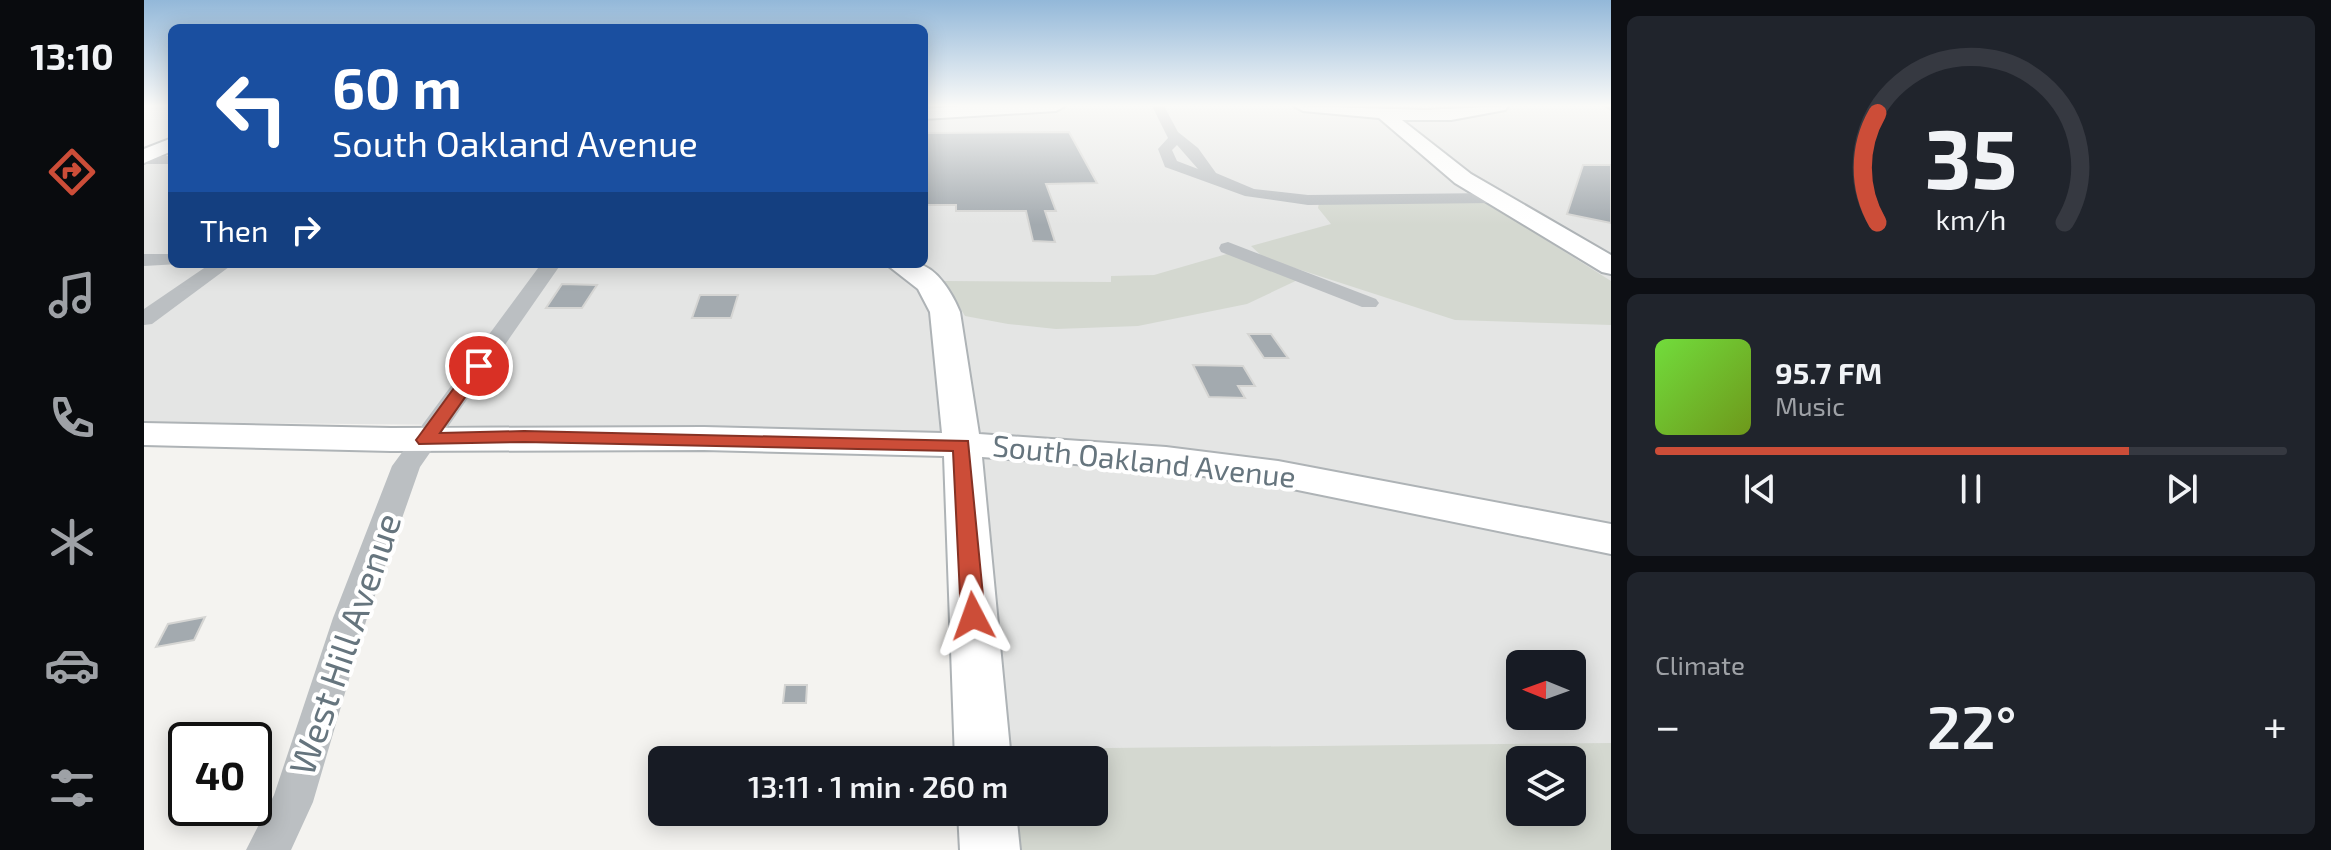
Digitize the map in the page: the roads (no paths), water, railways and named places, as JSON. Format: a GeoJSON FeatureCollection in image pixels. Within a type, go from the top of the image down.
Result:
{"type":"FeatureCollection","features":[{"type":"Feature","properties":{"kind":"street"},"geometry":{"type":"LineString","coordinates":[[144,159],[168,146]]}},
{"type":"Feature","properties":{"kind":"street"},"geometry":{"type":"LineString","coordinates":[[1168,146],[1165,149],[1170,164],[1186,172],[1210,176],[1251,193],[1309,207],[1493,198]]}},
{"type":"Feature","properties":{"kind":"street"},"geometry":{"type":"LineString","coordinates":[[1186,146],[1210,176]]}},
{"type":"Feature","properties":{"kind":"street"},"geometry":{"type":"LineString","coordinates":[[1420,146],[1493,198],[1611,266]]}},
{"type":"Feature","properties":{"kind":"street"},"geometry":{"type":"LineString","coordinates":[[144,159],[168,160]]}},
{"type":"Feature","properties":{"kind":"street"},"geometry":{"type":"LineString","coordinates":[[1228,248],[1369,303]]}},
{"type":"Feature","properties":{"kind":"street"},"geometry":{"type":"LineString","coordinates":[[144,260],[168,260]]}},
{"type":"Feature","properties":{"kind":"street"},"geometry":{"type":"LineString","coordinates":[[144,319],[217,268]]}},
{"type":"Feature","properties":{"kind":"street","name":"West Hill Avenue"},"geometry":{"type":"LineString","coordinates":[[268,850],[292,802],[350,618],[406,466],[548,268]]}},
{"type":"Feature","properties":{"kind":"street"},"geometry":{"type":"LineString","coordinates":[[906,268],[925,279],[939,294],[945,312],[962,445],[982,746]]}},
{"type":"Feature","properties":{"kind":"street","name":"South Oakland Avenue"},"geometry":{"type":"LineString","coordinates":[[144,434],[962,445],[1169,459],[1270,471],[1611,539]]}},
{"type":"Feature","properties":{"kind":"street"},"geometry":{"type":"LineString","coordinates":[[988,826],[990,850]]}}]}
